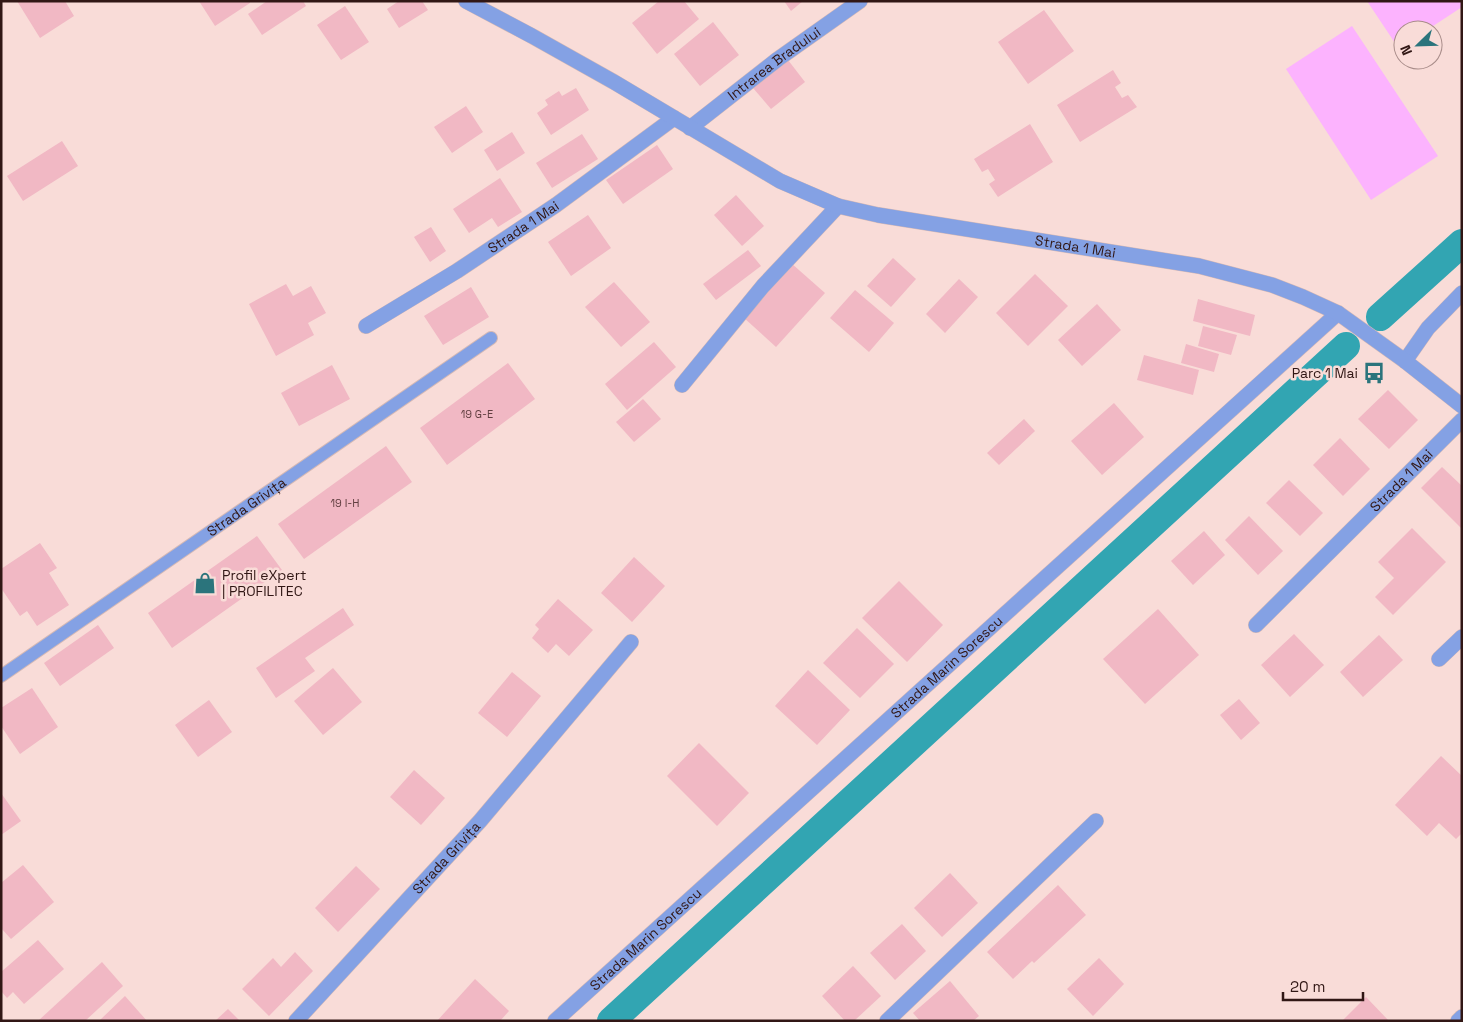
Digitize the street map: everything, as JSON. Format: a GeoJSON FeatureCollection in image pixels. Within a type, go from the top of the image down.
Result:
{"type":"FeatureCollection","features":[{"type":"Feature","properties":{"kind":"street","name":"Strada 1 Mai"},"geometry":{"type":"LineString","coordinates":[[466,1],[532,36],[780,181],[838,206],[878,215],[1199,266],[1272,285],[1338,314],[1405,361],[1462,406]]}},
{"type":"Feature","properties":{"kind":"street","name":"Intrarea Bradului"},"geometry":{"type":"LineString","coordinates":[[690,128],[778,59],[860,1]]}},
{"type":"Feature","properties":{"kind":"street","name":"Strada 1 Mai"},"geometry":{"type":"LineString","coordinates":[[366,326],[457,271],[540,216],[674,118]]}},
{"type":"Feature","properties":{"kind":"street"},"geometry":{"type":"LineString","coordinates":[[682,385],[763,286],[838,206]]}},
{"type":"Feature","properties":{"kind":"street"},"geometry":{"type":"LineString","coordinates":[[1405,361],[1428,328],[1462,293]]}},
{"type":"Feature","properties":{"kind":"street","name":"Strada Marin Sorescu"},"geometry":{"type":"LineString","coordinates":[[554,1021],[1338,314]]}},
{"type":"Feature","properties":{"kind":"street","name":"Strada 1 Mai"},"geometry":{"type":"LineString","coordinates":[[1256,625],[1462,420]]}},
{"type":"Feature","properties":{"kind":"street"},"geometry":{"type":"LineString","coordinates":[[1439,659],[1462,637]]}},
{"type":"Feature","properties":{"kind":"street","name":"Strada Grivița"},"geometry":{"type":"LineString","coordinates":[[296,1021],[480,821],[631,642]]}},
{"type":"Feature","properties":{"kind":"street"},"geometry":{"type":"LineString","coordinates":[[887,1021],[1096,821]]}},
{"type":"Feature","properties":{"kind":"street"},"geometry":{"type":"LineString","coordinates":[[1458,1021],[1462,1017]]}},
{"type":"Feature","properties":{"kind":"lane","name":"Strada Grivița"},"geometry":{"type":"LineString","coordinates":[[1,676],[491,338]]}},
{"type":"Feature","properties":{"kind":"shaded area"},"geometry":{"type":"Polygon","coordinates":[[[1367,1],[1462,1],[1462,7],[1442,20],[1393,20],[1393,40],[1367,1]]]}},
{"type":"Feature","properties":{"kind":"shaded area"},"geometry":{"type":"Polygon","coordinates":[[[1352,26],[1438,156],[1371,200],[1286,69],[1352,26]]]}},
{"type":"Feature","properties":{"kind":"building"},"geometry":{"type":"Polygon","coordinates":[[[17,1],[65,1],[74,16],[40,38],[17,1]]]}},
{"type":"Feature","properties":{"kind":"building"},"geometry":{"type":"Polygon","coordinates":[[[199,1],[250,1],[250,3],[215,26],[199,1]]]}},
{"type":"Feature","properties":{"kind":"building"},"geometry":{"type":"Polygon","coordinates":[[[267,1],[303,1],[306,6],[262,35],[248,14],[267,1]]]}},
{"type":"Feature","properties":{"kind":"building"},"geometry":{"type":"Polygon","coordinates":[[[399,1],[422,1],[428,10],[399,28],[387,9],[399,1]]]}},
{"type":"Feature","properties":{"kind":"building"},"geometry":{"type":"Polygon","coordinates":[[[659,1],[684,1],[699,19],[657,54],[632,23],[659,1]]]}},
{"type":"Feature","properties":{"kind":"building"},"geometry":{"type":"Polygon","coordinates":[[[784,1],[803,1],[791,11],[784,1]]]}},
{"type":"Feature","properties":{"kind":"building"},"geometry":{"type":"Polygon","coordinates":[[[345,6],[369,42],[341,60],[317,25],[345,6]]]}},
{"type":"Feature","properties":{"kind":"building"},"geometry":{"type":"Polygon","coordinates":[[[1044,10],[1074,51],[1028,84],[998,42],[1044,10]]]}},
{"type":"Feature","properties":{"kind":"building"},"geometry":{"type":"Polygon","coordinates":[[[713,22],[739,55],[700,86],[674,54],[713,22]]]}},
{"type":"Feature","properties":{"kind":"building"},"geometry":{"type":"Polygon","coordinates":[[[788,60],[805,82],[771,109],[753,88],[788,60]]]}},
{"type":"Feature","properties":{"kind":"building"},"geometry":{"type":"Polygon","coordinates":[[[1113,70],[1121,83],[1115,87],[1122,98],[1128,95],[1137,107],[1080,142],[1057,105],[1113,70]]]}},
{"type":"Feature","properties":{"kind":"building"},"geometry":{"type":"Polygon","coordinates":[[[576,88],[589,110],[551,135],[537,113],[548,105],[545,100],[559,91],[562,96],[576,88]]]}},
{"type":"Feature","properties":{"kind":"building"},"geometry":{"type":"Polygon","coordinates":[[[466,106],[483,132],[452,153],[434,127],[466,106]]]}},
{"type":"Feature","properties":{"kind":"building"},"geometry":{"type":"Polygon","coordinates":[[[1030,124],[1053,162],[998,197],[989,184],[995,180],[988,169],[982,172],[974,159],[1030,124]]]}},
{"type":"Feature","properties":{"kind":"building"},"geometry":{"type":"Polygon","coordinates":[[[512,132],[525,153],[497,171],[484,150],[512,132]]]}},
{"type":"Feature","properties":{"kind":"building"},"geometry":{"type":"Polygon","coordinates":[[[582,134],[598,159],[552,188],[536,163],[582,134]]]}},
{"type":"Feature","properties":{"kind":"building"},"geometry":{"type":"Polygon","coordinates":[[[62,141],[78,166],[23,201],[7,176],[62,141]]]}},
{"type":"Feature","properties":{"kind":"building"},"geometry":{"type":"Polygon","coordinates":[[[657,145],[673,169],[623,204],[606,180],[657,145]]]}},
{"type":"Feature","properties":{"kind":"building"},"geometry":{"type":"Polygon","coordinates":[[[500,178],[522,212],[498,227],[492,218],[469,233],[453,209],[500,178]]]}},
{"type":"Feature","properties":{"kind":"building"},"geometry":{"type":"Polygon","coordinates":[[[736,195],[764,226],[742,246],[714,215],[736,195]]]}},
{"type":"Feature","properties":{"kind":"building"},"geometry":{"type":"Polygon","coordinates":[[[588,215],[611,248],[571,276],[548,242],[588,215]]]}},
{"type":"Feature","properties":{"kind":"building"},"geometry":{"type":"Polygon","coordinates":[[[431,227],[446,251],[430,262],[414,237],[431,227]]]}},
{"type":"Feature","properties":{"kind":"building"},"geometry":{"type":"Polygon","coordinates":[[[748,250],[761,266],[716,300],[703,284],[748,250]]]}},
{"type":"Feature","properties":{"kind":"building"},"geometry":{"type":"Polygon","coordinates":[[[893,258],[916,279],[891,307],[867,286],[893,258]]]}},
{"type":"Feature","properties":{"kind":"building"},"geometry":{"type":"Polygon","coordinates":[[[791,263],[825,293],[776,347],[743,317],[791,263]]]}},
{"type":"Feature","properties":{"kind":"building"},"geometry":{"type":"Polygon","coordinates":[[[1035,274],[1068,306],[1028,346],[996,313],[1035,274]]]}},
{"type":"Feature","properties":{"kind":"building"},"geometry":{"type":"Polygon","coordinates":[[[959,279],[978,297],[945,333],[926,314],[959,279]]]}},
{"type":"Feature","properties":{"kind":"building"},"geometry":{"type":"Polygon","coordinates":[[[614,282],[650,322],[621,347],[585,307],[614,282]]]}},
{"type":"Feature","properties":{"kind":"building"},"geometry":{"type":"Polygon","coordinates":[[[286,284],[293,296],[311,286],[326,313],[308,323],[314,335],[276,356],[249,304],[286,284]]]}},
{"type":"Feature","properties":{"kind":"building"},"geometry":{"type":"Polygon","coordinates":[[[471,287],[489,317],[443,345],[424,316],[471,287]]]}},
{"type":"Feature","properties":{"kind":"building"},"geometry":{"type":"Polygon","coordinates":[[[855,290],[894,323],[869,352],[830,318],[855,290]]]}},
{"type":"Feature","properties":{"kind":"building"},"geometry":{"type":"Polygon","coordinates":[[[1198,299],[1255,315],[1250,336],[1193,321],[1198,299]]]}},
{"type":"Feature","properties":{"kind":"building"},"geometry":{"type":"Polygon","coordinates":[[[1097,304],[1121,330],[1082,366],[1058,340],[1097,304]]]}},
{"type":"Feature","properties":{"kind":"building"},"geometry":{"type":"Polygon","coordinates":[[[1203,326],[1237,335],[1231,355],[1198,346],[1203,326]]]}},
{"type":"Feature","properties":{"kind":"building"},"geometry":{"type":"Polygon","coordinates":[[[654,342],[676,367],[627,410],[605,384],[654,342]]]}},
{"type":"Feature","properties":{"kind":"building"},"geometry":{"type":"Polygon","coordinates":[[[1186,344],[1219,354],[1214,372],[1181,363],[1186,344]]]}},
{"type":"Feature","properties":{"kind":"building"},"geometry":{"type":"Polygon","coordinates":[[[1144,355],[1199,370],[1193,395],[1137,380],[1144,355]]]}},
{"type":"Feature","properties":{"kind":"building"},"geometry":{"type":"Polygon","coordinates":[[[508,363],[535,399],[447,465],[420,428],[508,363]]]}},
{"type":"Feature","properties":{"kind":"building"},"geometry":{"type":"Polygon","coordinates":[[[332,365],[350,399],[299,426],[281,393],[332,365]]]}},
{"type":"Feature","properties":{"kind":"building"},"geometry":{"type":"Polygon","coordinates":[[[1388,390],[1418,420],[1389,449],[1358,419],[1388,390]]]}},
{"type":"Feature","properties":{"kind":"building"},"geometry":{"type":"Polygon","coordinates":[[[643,399],[661,419],[634,442],[616,422],[643,399]]]}},
{"type":"Feature","properties":{"kind":"building"},"geometry":{"type":"Polygon","coordinates":[[[1114,403],[1144,437],[1102,475],[1071,441],[1114,403]]]}},
{"type":"Feature","properties":{"kind":"building"},"geometry":{"type":"Polygon","coordinates":[[[1024,419],[1035,431],[999,465],[987,453],[1024,419]]]}},
{"type":"Feature","properties":{"kind":"building"},"geometry":{"type":"Polygon","coordinates":[[[1340,438],[1370,469],[1343,496],[1313,465],[1340,438]]]}},
{"type":"Feature","properties":{"kind":"building"},"geometry":{"type":"Polygon","coordinates":[[[386,446],[412,482],[304,559],[278,524],[386,446]]]}},
{"type":"Feature","properties":{"kind":"building"},"geometry":{"type":"Polygon","coordinates":[[[1442,467],[1462,486],[1462,529],[1421,488],[1442,467]]]}},
{"type":"Feature","properties":{"kind":"building"},"geometry":{"type":"Polygon","coordinates":[[[1289,480],[1323,513],[1300,536],[1266,503],[1289,480]]]}},
{"type":"Feature","properties":{"kind":"building"},"geometry":{"type":"Polygon","coordinates":[[[1249,516],[1283,551],[1258,575],[1225,540],[1249,516]]]}},
{"type":"Feature","properties":{"kind":"building"},"geometry":{"type":"Polygon","coordinates":[[[1412,528],[1446,562],[1393,615],[1375,597],[1394,578],[1378,562],[1412,528]]]}},
{"type":"Feature","properties":{"kind":"building"},"geometry":{"type":"Polygon","coordinates":[[[1204,531],[1225,555],[1193,585],[1171,561],[1204,531]]]}},
{"type":"Feature","properties":{"kind":"building"},"geometry":{"type":"Polygon","coordinates":[[[257,536],[282,570],[172,648],[148,613],[257,536]]]}},
{"type":"Feature","properties":{"kind":"building"},"geometry":{"type":"Polygon","coordinates":[[[40,543],[57,568],[49,573],[69,605],[37,626],[27,611],[20,616],[1,588],[1,569],[40,543]]]}},
{"type":"Feature","properties":{"kind":"building"},"geometry":{"type":"Polygon","coordinates":[[[634,557],[665,586],[632,622],[601,593],[634,557]]]}},
{"type":"Feature","properties":{"kind":"building"},"geometry":{"type":"Polygon","coordinates":[[[899,581],[943,625],[907,662],[862,618],[899,581]]]}},
{"type":"Feature","properties":{"kind":"building"},"geometry":{"type":"Polygon","coordinates":[[[558,599],[593,630],[569,656],[556,644],[548,653],[532,638],[539,629],[535,625],[558,599]]]}},
{"type":"Feature","properties":{"kind":"building"},"geometry":{"type":"Polygon","coordinates":[[[343,608],[354,625],[305,658],[315,671],[276,698],[256,668],[343,608]]]}},
{"type":"Feature","properties":{"kind":"building"},"geometry":{"type":"Polygon","coordinates":[[[1158,609],[1199,655],[1145,704],[1103,659],[1158,609]]]}},
{"type":"Feature","properties":{"kind":"building"},"geometry":{"type":"Polygon","coordinates":[[[98,625],[114,648],[60,686],[44,663],[98,625]]]}},
{"type":"Feature","properties":{"kind":"building"},"geometry":{"type":"Polygon","coordinates":[[[857,628],[894,664],[860,698],[823,663],[857,628]]]}},
{"type":"Feature","properties":{"kind":"building"},"geometry":{"type":"Polygon","coordinates":[[[1294,634],[1324,665],[1290,697],[1261,665],[1294,634]]]}},
{"type":"Feature","properties":{"kind":"building"},"geometry":{"type":"Polygon","coordinates":[[[1379,635],[1403,660],[1363,697],[1340,672],[1379,635]]]}},
{"type":"Feature","properties":{"kind":"building"},"geometry":{"type":"Polygon","coordinates":[[[333,668],[362,702],[323,735],[294,701],[333,668]]]}},
{"type":"Feature","properties":{"kind":"building"},"geometry":{"type":"Polygon","coordinates":[[[808,670],[850,710],[817,745],[775,706],[808,670]]]}},
{"type":"Feature","properties":{"kind":"building"},"geometry":{"type":"Polygon","coordinates":[[[512,672],[541,696],[507,737],[478,713],[512,672]]]}},
{"type":"Feature","properties":{"kind":"building"},"geometry":{"type":"Polygon","coordinates":[[[32,688],[58,727],[20,754],[1,726],[1,708],[32,688]]]}},
{"type":"Feature","properties":{"kind":"building"},"geometry":{"type":"Polygon","coordinates":[[[1239,699],[1260,723],[1241,740],[1220,715],[1239,699]]]}},
{"type":"Feature","properties":{"kind":"building"},"geometry":{"type":"Polygon","coordinates":[[[209,700],[232,732],[198,757],[175,725],[209,700]]]}},
{"type":"Feature","properties":{"kind":"building"},"geometry":{"type":"Polygon","coordinates":[[[699,743],[749,793],[717,826],[667,776],[699,743]]]}},
{"type":"Feature","properties":{"kind":"building"},"geometry":{"type":"Polygon","coordinates":[[[1441,756],[1462,776],[1462,833],[1456,839],[1439,823],[1427,836],[1395,805],[1441,756]]]}},
{"type":"Feature","properties":{"kind":"building"},"geometry":{"type":"Polygon","coordinates":[[[414,770],[445,798],[421,825],[390,797],[414,770]]]}},
{"type":"Feature","properties":{"kind":"building"},"geometry":{"type":"Polygon","coordinates":[[[1,793],[21,821],[1,835],[1,793]]]}},
{"type":"Feature","properties":{"kind":"building"},"geometry":{"type":"Polygon","coordinates":[[[23,865],[54,902],[11,939],[1,928],[1,883],[23,865]]]}},
{"type":"Feature","properties":{"kind":"building"},"geometry":{"type":"Polygon","coordinates":[[[356,866],[380,889],[338,932],[315,908],[356,866]]]}},
{"type":"Feature","properties":{"kind":"building"},"geometry":{"type":"Polygon","coordinates":[[[950,873],[978,903],[942,937],[914,908],[950,873]]]}},
{"type":"Feature","properties":{"kind":"building"},"geometry":{"type":"Polygon","coordinates":[[[1058,885],[1086,915],[1034,963],[1032,961],[1013,979],[987,952],[1058,885]]]}},
{"type":"Feature","properties":{"kind":"building"},"geometry":{"type":"Polygon","coordinates":[[[902,924],[926,951],[895,980],[870,953],[902,924]]]}},
{"type":"Feature","properties":{"kind":"building"},"geometry":{"type":"Polygon","coordinates":[[[38,940],[64,969],[24,1004],[13,992],[7,998],[1,991],[1,972],[38,940]]]}},
{"type":"Feature","properties":{"kind":"building"},"geometry":{"type":"Polygon","coordinates":[[[295,952],[313,971],[269,1016],[242,989],[273,958],[281,967],[295,952]]]}},
{"type":"Feature","properties":{"kind":"building"},"geometry":{"type":"Polygon","coordinates":[[[1099,958],[1124,984],[1093,1016],[1067,989],[1099,958]]]}},
{"type":"Feature","properties":{"kind":"building"},"geometry":{"type":"Polygon","coordinates":[[[102,962],[123,986],[85,1021],[38,1021],[102,962]]]}},
{"type":"Feature","properties":{"kind":"building"},"geometry":{"type":"Polygon","coordinates":[[[853,966],[881,996],[854,1021],[845,1021],[822,996],[853,966]]]}},
{"type":"Feature","properties":{"kind":"building"},"geometry":{"type":"Polygon","coordinates":[[[475,979],[509,1011],[500,1021],[437,1021],[475,979]]]}},
{"type":"Feature","properties":{"kind":"building"},"geometry":{"type":"Polygon","coordinates":[[[950,981],[979,1016],[973,1021],[920,1021],[913,1013],[950,981]]]}},
{"type":"Feature","properties":{"kind":"building"},"geometry":{"type":"Polygon","coordinates":[[[125,996],[147,1021],[99,1021],[125,996]]]}},
{"type":"Feature","properties":{"kind":"building"},"geometry":{"type":"Polygon","coordinates":[[[1366,997],[1389,1021],[1342,1021],[1366,997]]]}},
{"type":"Feature","properties":{"kind":"building"},"geometry":{"type":"Polygon","coordinates":[[[228,1009],[240,1021],[215,1021],[228,1009]]]}},
{"type":"Feature","properties":{"kind":"waterway"},"geometry":{"type":"LineString","coordinates":[[1380,317],[1462,243]]}},
{"type":"Feature","properties":{"kind":"waterway"},"geometry":{"type":"LineString","coordinates":[[611,1021],[1346,346]]}},
{"type":"Feature","properties":{"kind":"place","name":"Parc 1 Mai"},"geometry":{"type":"Point","coordinates":[1374,373]}},
{"type":"Feature","properties":{"kind":"place","name":"Profil eXpert | PROFILITEC"},"geometry":{"type":"Point","coordinates":[205,583]}}]}
